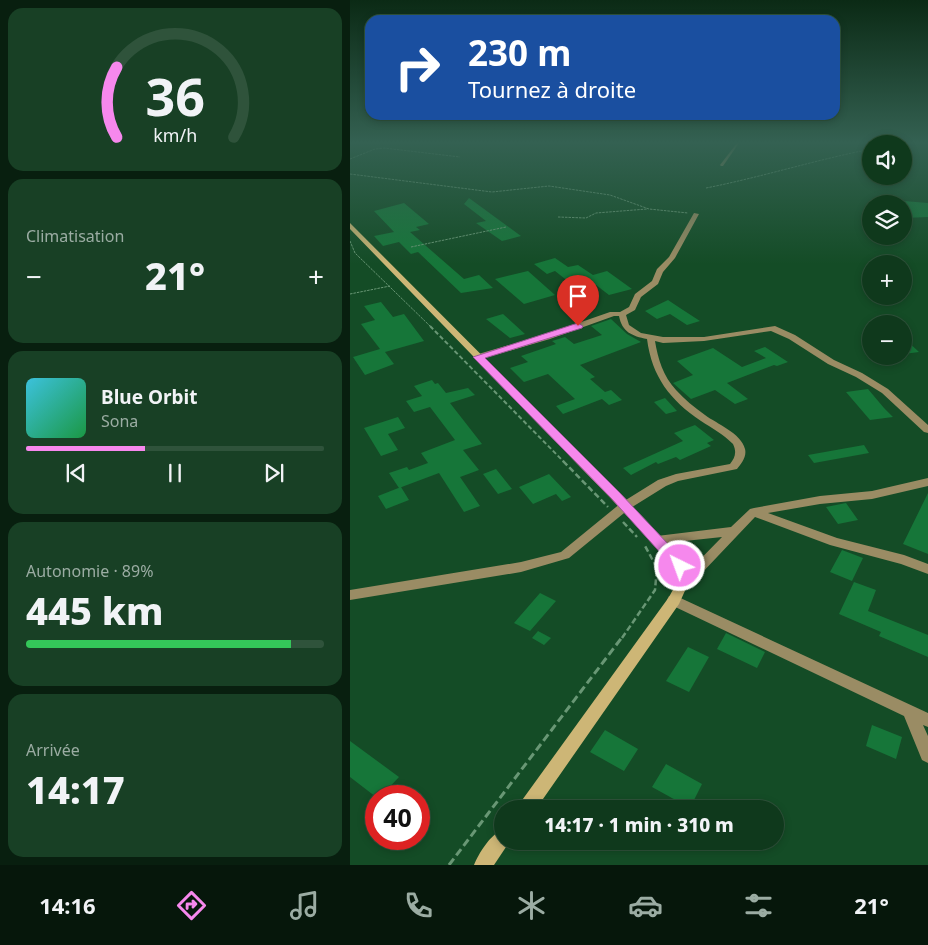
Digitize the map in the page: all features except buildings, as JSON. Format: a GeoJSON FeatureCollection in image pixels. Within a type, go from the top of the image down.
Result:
{"type":"FeatureCollection","features":[{"type":"Feature","properties":{"kind":"street"},"geometry":{"type":"LineString","coordinates":[[478,357],[547,337],[613,314],[622,314],[632,308],[638,296],[655,282],[660,271],[672,258],[696,214]]}},
{"type":"Feature","properties":{"kind":"street"},"geometry":{"type":"LineString","coordinates":[[350,225],[478,357],[620,510],[657,540],[680,566],[682,584]]}},
{"type":"Feature","properties":{"kind":"street"},"geometry":{"type":"LineString","coordinates":[[622,314],[626,326],[651,339],[704,339],[772,328],[792,337],[831,362],[859,374],[885,391],[928,430]]}},
{"type":"Feature","properties":{"kind":"street"},"geometry":{"type":"LineString","coordinates":[[350,594],[521,567],[565,555],[620,510],[662,483],[676,478],[733,467],[740,454],[739,445],[729,435],[693,412],[666,386],[652,354],[651,339]]}},
{"type":"Feature","properties":{"kind":"street"},"geometry":{"type":"LineString","coordinates":[[532,800],[674,600],[682,584],[754,512],[820,500],[872,495],[928,482]]}},
{"type":"Feature","properties":{"kind":"street"},"geometry":{"type":"LineString","coordinates":[[754,512],[834,542],[904,560],[928,569]]}},
{"type":"Feature","properties":{"kind":"street"},"geometry":{"type":"LineString","coordinates":[[657,540],[734,531]]}},
{"type":"Feature","properties":{"kind":"street"},"geometry":{"type":"LineString","coordinates":[[674,600],[911,714],[928,720]]}},
{"type":"Feature","properties":{"kind":"street"},"geometry":{"type":"LineString","coordinates":[[911,714],[928,755]]}},
{"type":"Feature","properties":{"kind":"street"},"geometry":{"type":"LineString","coordinates":[[483,865],[494,850]]}},
{"type":"Feature","properties":{"kind":"path"},"geometry":{"type":"LineString","coordinates":[[424,183],[492,192],[549,186],[610,195],[649,208],[696,214]]}},
{"type":"Feature","properties":{"kind":"path"},"geometry":{"type":"LineString","coordinates":[[706,188],[729,183]]}},
{"type":"Feature","properties":{"kind":"path"},"geometry":{"type":"LineString","coordinates":[[558,217],[586,218],[596,213],[630,212],[649,208]]}},
{"type":"Feature","properties":{"kind":"path"},"geometry":{"type":"LineString","coordinates":[[411,247],[506,227]]}},
{"type":"Feature","properties":{"kind":"path"},"geometry":{"type":"LineString","coordinates":[[350,241],[355,253],[620,510],[649,552],[657,568],[655,590],[620,640],[449,865]]}},
{"type":"Feature","properties":{"kind":"path"},"geometry":{"type":"LineString","coordinates":[[350,294],[390,286]]}},
{"type":"Feature","properties":{"kind":"route"},"geometry":{"type":"LineString","coordinates":[[578,326],[478,357],[644,526],[680,566]]}}]}
